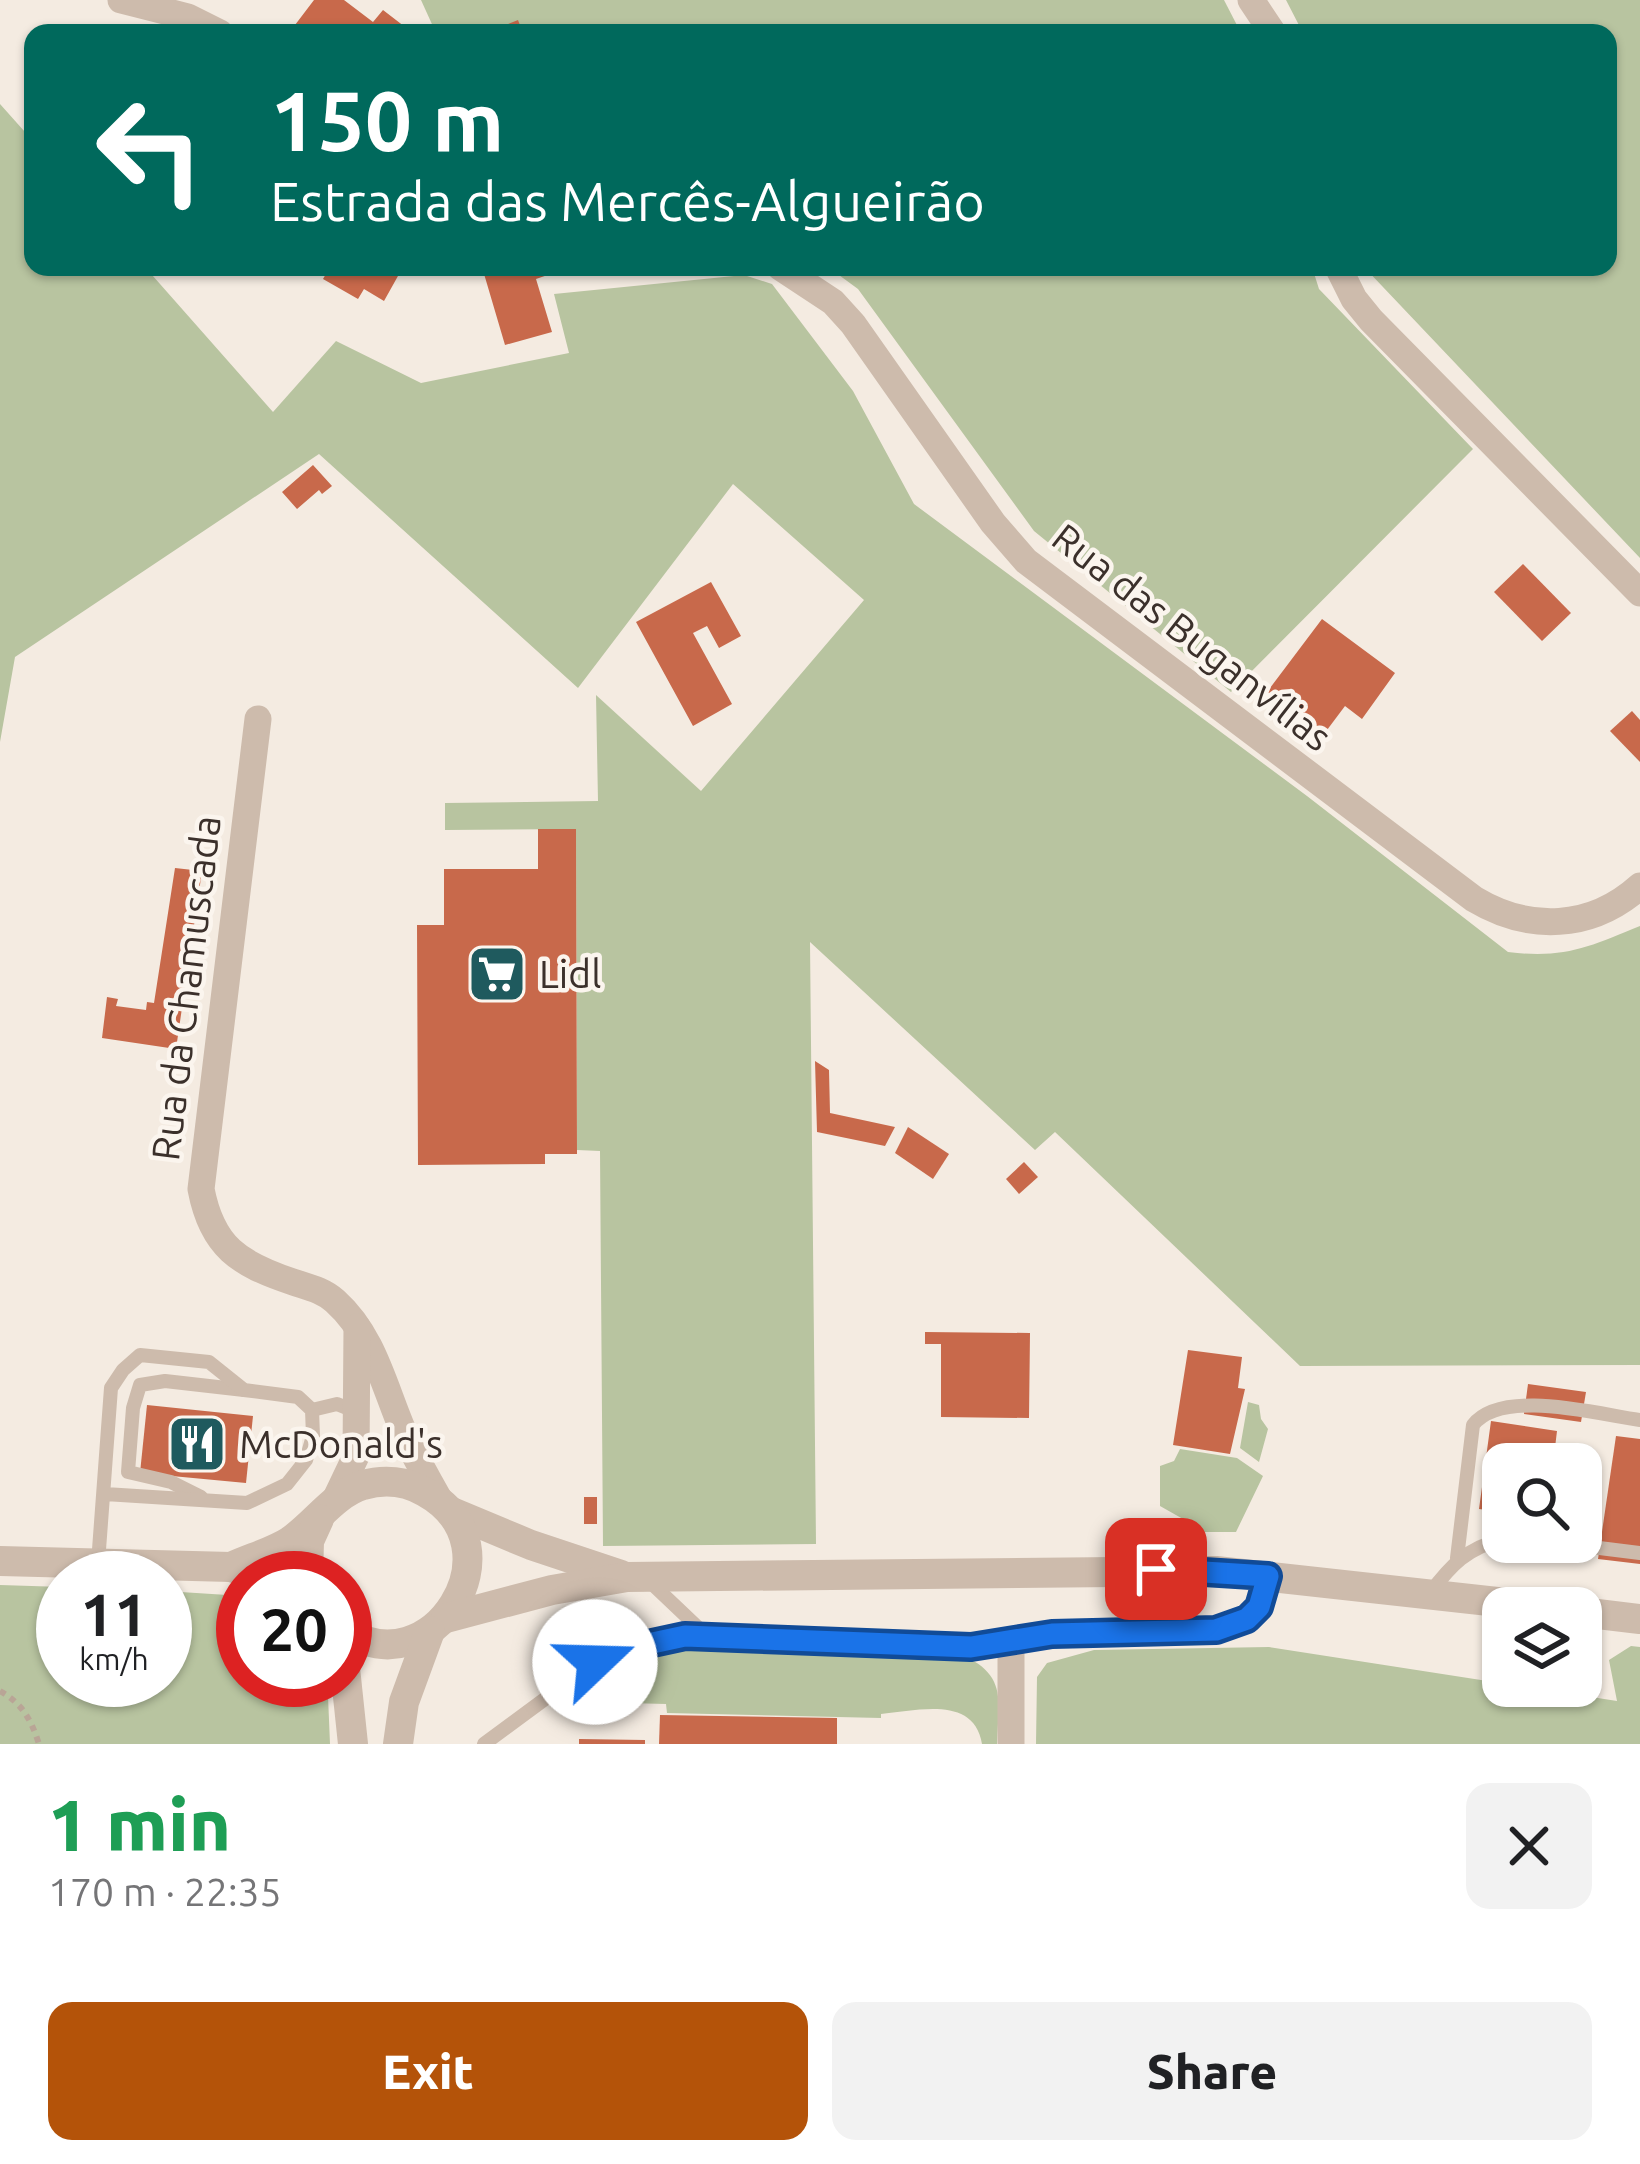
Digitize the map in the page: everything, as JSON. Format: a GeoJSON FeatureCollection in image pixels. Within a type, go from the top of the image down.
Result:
{"type":"FeatureCollection","features":[{"type":"Feature","properties":{"kind":"street"},"geometry":{"type":"LineString","coordinates":[[122,0],[202,24]]}},
{"type":"Feature","properties":{"kind":"street","name":"Rua das Buganvílias"},"geometry":{"type":"LineString","coordinates":[[794,276],[833,302],[853,324],[993,524],[1026,561],[1474,899],[1500,914],[1543,924],[1608,908],[1640,886]]}},
{"type":"Feature","properties":{"kind":"street"},"geometry":{"type":"LineString","coordinates":[[1342,276],[1371,320],[1640,593]]}},
{"type":"Feature","properties":{"kind":"street","name":"Rua da Chamuscada"},"geometry":{"type":"LineString","coordinates":[[259,719],[201,1189],[206,1217],[231,1252],[269,1273],[326,1294],[357,1327],[374,1354],[406,1436],[445,1506]]}},
{"type":"Feature","properties":{"kind":"street"},"geometry":{"type":"LineString","coordinates":[[309,1551],[309,1541],[356,1456],[357,1327]]}},
{"type":"Feature","properties":{"kind":"street"},"geometry":{"type":"LineString","coordinates":[[270,1551],[287,1544],[359,1486],[387,1481],[415,1486],[445,1506],[531,1545],[636,1577]]}},
{"type":"Feature","properties":{"kind":"street"},"geometry":{"type":"LineString","coordinates":[[398,1744],[404,1702],[438,1624],[462,1594],[469,1566],[465,1538],[445,1506]]}},
{"type":"Feature","properties":{"kind":"street"},"geometry":{"type":"LineString","coordinates":[[0,1561],[36,1562]]}},
{"type":"Feature","properties":{"kind":"street"},"geometry":{"type":"LineString","coordinates":[[372,1640],[406,1641],[438,1624],[553,1590],[636,1577],[1156,1569],[1268,1576],[1482,1600]]}},
{"type":"Feature","properties":{"kind":"street"},"geometry":{"type":"LineString","coordinates":[[1602,1614],[1640,1618]]}},
{"type":"Feature","properties":{"kind":"street"},"geometry":{"type":"LineString","coordinates":[[1011,1643],[1011,1744]]}},
{"type":"Feature","properties":{"kind":"street"},"geometry":{"type":"LineString","coordinates":[[349,1707],[353,1744]]}},
{"type":"Feature","properties":{"kind":"lane"},"geometry":{"type":"LineString","coordinates":[[99,1551],[111,1388],[123,1370],[140,1355],[209,1362],[244,1390]]}},
{"type":"Feature","properties":{"kind":"lane"},"geometry":{"type":"LineString","coordinates":[[105,1494],[207,1501],[248,1503],[287,1484],[306,1460],[313,1436],[312,1410],[298,1397],[165,1381],[140,1384],[133,1408],[128,1472],[171,1482],[207,1501]]}},
{"type":"Feature","properties":{"kind":"lane"},"geometry":{"type":"LineString","coordinates":[[312,1410],[337,1404],[357,1412]]}},
{"type":"Feature","properties":{"kind":"lane"},"geometry":{"type":"LineString","coordinates":[[1430,1594],[1457,1558],[1473,1425],[1480,1415],[1497,1407],[1522,1405],[1640,1420]]}},
{"type":"Feature","properties":{"kind":"lane"},"geometry":{"type":"LineString","coordinates":[[1457,1558],[1482,1548]]}},
{"type":"Feature","properties":{"kind":"lane"},"geometry":{"type":"LineString","coordinates":[[1602,1548],[1640,1553]]}},
{"type":"Feature","properties":{"kind":"lane"},"geometry":{"type":"LineString","coordinates":[[484,1744],[595,1662],[620,1650],[685,1636],[954,1647],[1052,1634],[1232,1627],[1259,1607],[1268,1576]]}},
{"type":"Feature","properties":{"kind":"lane"},"geometry":{"type":"LineString","coordinates":[[636,1577],[708,1637]]}},
{"type":"Feature","properties":{"kind":"path"},"geometry":{"type":"LineString","coordinates":[[0,1691],[16,1700],[30,1719],[39,1744]]}},
{"type":"Feature","properties":{"kind":"green space"},"geometry":{"type":"Polygon","coordinates":[[[421,0],[1224,0],[1236,24],[432,24],[421,0]]]}},
{"type":"Feature","properties":{"kind":"green space"},"geometry":{"type":"Polygon","coordinates":[[[1286,0],[1640,0],[1640,558],[1373,276],[1617,276],[1617,24],[1298,24],[1286,0]]]}},
{"type":"Feature","properties":{"kind":"green space"},"geometry":{"type":"Polygon","coordinates":[[[0,104],[24,131],[24,276],[153,276],[273,412],[336,341],[421,383],[569,353],[554,294],[734,276],[772,284],[853,391],[914,504],[1508,952],[1545,954],[1576,949],[1640,926],[1640,1365],[1300,1366],[1055,1132],[1035,1150],[810,942],[816,1544],[603,1546],[600,1151],[577,1150],[576,829],[445,830],[445,803],[598,801],[596,695],[701,791],[864,600],[733,484],[578,688],[319,454],[15,657],[0,742],[0,104]]]}},
{"type":"Feature","properties":{"kind":"green space"},"geometry":{"type":"Polygon","coordinates":[[[840,276],[1315,276],[1319,289],[1473,449],[1231,692],[1034,531],[858,289],[840,276]]]}},
{"type":"Feature","properties":{"kind":"green space"},"geometry":{"type":"Polygon","coordinates":[[[1248,1402],[1259,1405],[1268,1429],[1259,1462],[1240,1448],[1248,1402]]]}},
{"type":"Feature","properties":{"kind":"green space"},"geometry":{"type":"Polygon","coordinates":[[[1180,1449],[1237,1458],[1263,1476],[1236,1532],[1186,1532],[1183,1519],[1160,1506],[1160,1466],[1174,1461],[1180,1449]]]}},
{"type":"Feature","properties":{"kind":"green space"},"geometry":{"type":"Polygon","coordinates":[[[0,1585],[36,1586],[36,1707],[192,1707],[192,1593],[216,1594],[216,1707],[328,1707],[330,1744],[0,1744],[0,1585]]]}},
{"type":"Feature","properties":{"kind":"green space"},"geometry":{"type":"Polygon","coordinates":[[[1631,1646],[1640,1647],[1640,1744],[1036,1744],[1037,1677],[1047,1663],[1094,1650],[1269,1647],[1482,1680],[1482,1707],[1602,1707],[1602,1699],[1617,1701],[1609,1660],[1631,1646]]]}},
{"type":"Feature","properties":{"kind":"green space"},"geometry":{"type":"Polygon","coordinates":[[[703,1648],[964,1656],[988,1672],[994,1682],[999,1703],[997,1744],[982,1744],[968,1718],[942,1710],[881,1714],[881,1718],[667,1713],[666,1704],[587,1702],[622,1664],[650,1654],[703,1648]]]}},
{"type":"Feature","properties":{"kind":"building"},"geometry":{"type":"Polygon","coordinates":[[[314,0],[344,0],[373,22],[383,10],[401,24],[296,24],[314,0]]]}},
{"type":"Feature","properties":{"kind":"building"},"geometry":{"type":"Polygon","coordinates":[[[398,276],[384,301],[364,289],[358,299],[323,279],[398,276]]]}},
{"type":"Feature","properties":{"kind":"building"},"geometry":{"type":"Polygon","coordinates":[[[485,276],[545,276],[536,279],[552,332],[505,345],[485,276]]]}},
{"type":"Feature","properties":{"kind":"building"},"geometry":{"type":"Polygon","coordinates":[[[313,465],[332,486],[322,494],[319,490],[297,509],[282,492],[313,465]]]}},
{"type":"Feature","properties":{"kind":"building"},"geometry":{"type":"Polygon","coordinates":[[[1523,564],[1571,613],[1542,641],[1494,592],[1523,564]]]}},
{"type":"Feature","properties":{"kind":"building"},"geometry":{"type":"Polygon","coordinates":[[[711,582],[741,636],[719,648],[707,626],[693,633],[732,704],[693,726],[636,622],[711,582]]]}},
{"type":"Feature","properties":{"kind":"building"},"geometry":{"type":"Polygon","coordinates":[[[1322,619],[1395,673],[1362,719],[1345,706],[1324,734],[1267,692],[1322,619]]]}},
{"type":"Feature","properties":{"kind":"building"},"geometry":{"type":"Polygon","coordinates":[[[1632,711],[1640,720],[1640,762],[1610,731],[1632,711]]]}},
{"type":"Feature","properties":{"kind":"building","name":"Lidl"},"geometry":{"type":"Polygon","coordinates":[[[538,829],[576,829],[577,1154],[545,1154],[545,1164],[418,1165],[417,925],[444,925],[444,869],[538,869],[538,829]]]}},
{"type":"Feature","properties":{"kind":"building"},"geometry":{"type":"Polygon","coordinates":[[[175,868],[202,871],[176,1049],[102,1038],[107,997],[118,999],[116,1006],[146,1010],[147,1002],[154,1003],[175,868]]]}},
{"type":"Feature","properties":{"kind":"building"},"geometry":{"type":"Polygon","coordinates":[[[815,1061],[829,1070],[830,1113],[895,1127],[885,1146],[817,1132],[815,1061]]]}},
{"type":"Feature","properties":{"kind":"building"},"geometry":{"type":"Polygon","coordinates":[[[908,1127],[949,1154],[933,1179],[895,1153],[908,1127]]]}},
{"type":"Feature","properties":{"kind":"building"},"geometry":{"type":"Polygon","coordinates":[[[1024,1162],[1038,1177],[1019,1194],[1006,1179],[1024,1162]]]}},
{"type":"Feature","properties":{"kind":"building"},"geometry":{"type":"Polygon","coordinates":[[[925,1332],[1030,1333],[1029,1418],[941,1417],[941,1344],[925,1344],[925,1332]]]}},
{"type":"Feature","properties":{"kind":"building"},"geometry":{"type":"Polygon","coordinates":[[[1188,1350],[1242,1357],[1238,1388],[1245,1389],[1230,1454],[1173,1445],[1188,1350]]]}},
{"type":"Feature","properties":{"kind":"building"},"geometry":{"type":"Polygon","coordinates":[[[1528,1384],[1586,1392],[1581,1422],[1524,1414],[1528,1384]]]}},
{"type":"Feature","properties":{"kind":"building","name":"McDonald's"},"geometry":{"type":"Polygon","coordinates":[[[147,1405],[253,1416],[246,1483],[140,1473],[147,1405]]]}},
{"type":"Feature","properties":{"kind":"building"},"geometry":{"type":"Polygon","coordinates":[[[1491,1421],[1557,1431],[1556,1443],[1488,1443],[1491,1421]]]}},
{"type":"Feature","properties":{"kind":"building"},"geometry":{"type":"Polygon","coordinates":[[[1616,1436],[1640,1439],[1640,1564],[1602,1559],[1616,1436]]]}},
{"type":"Feature","properties":{"kind":"building"},"geometry":{"type":"Polygon","coordinates":[[[584,1497],[597,1497],[597,1524],[584,1524],[584,1497]]]}},
{"type":"Feature","properties":{"kind":"building"},"geometry":{"type":"Polygon","coordinates":[[[660,1715],[837,1718],[837,1744],[659,1744],[660,1715]]]}},
{"type":"Feature","properties":{"kind":"building"},"geometry":{"type":"Polygon","coordinates":[[[579,1739],[645,1740],[645,1744],[579,1744],[579,1739]]]}},
{"type":"Feature","properties":{"kind":"place","name":"Lidl"},"geometry":{"type":"Point","coordinates":[497,974]}},
{"type":"Feature","properties":{"kind":"place","name":"McDonald's"},"geometry":{"type":"Point","coordinates":[197,1444]}},
{"type":"Feature","properties":{"kind":"route"},"geometry":{"type":"LineString","coordinates":[[595,1662],[650,1641],[685,1636],[971,1647],[1052,1634],[1216,1630],[1247,1619],[1259,1607],[1268,1576],[1156,1569]]}}]}
